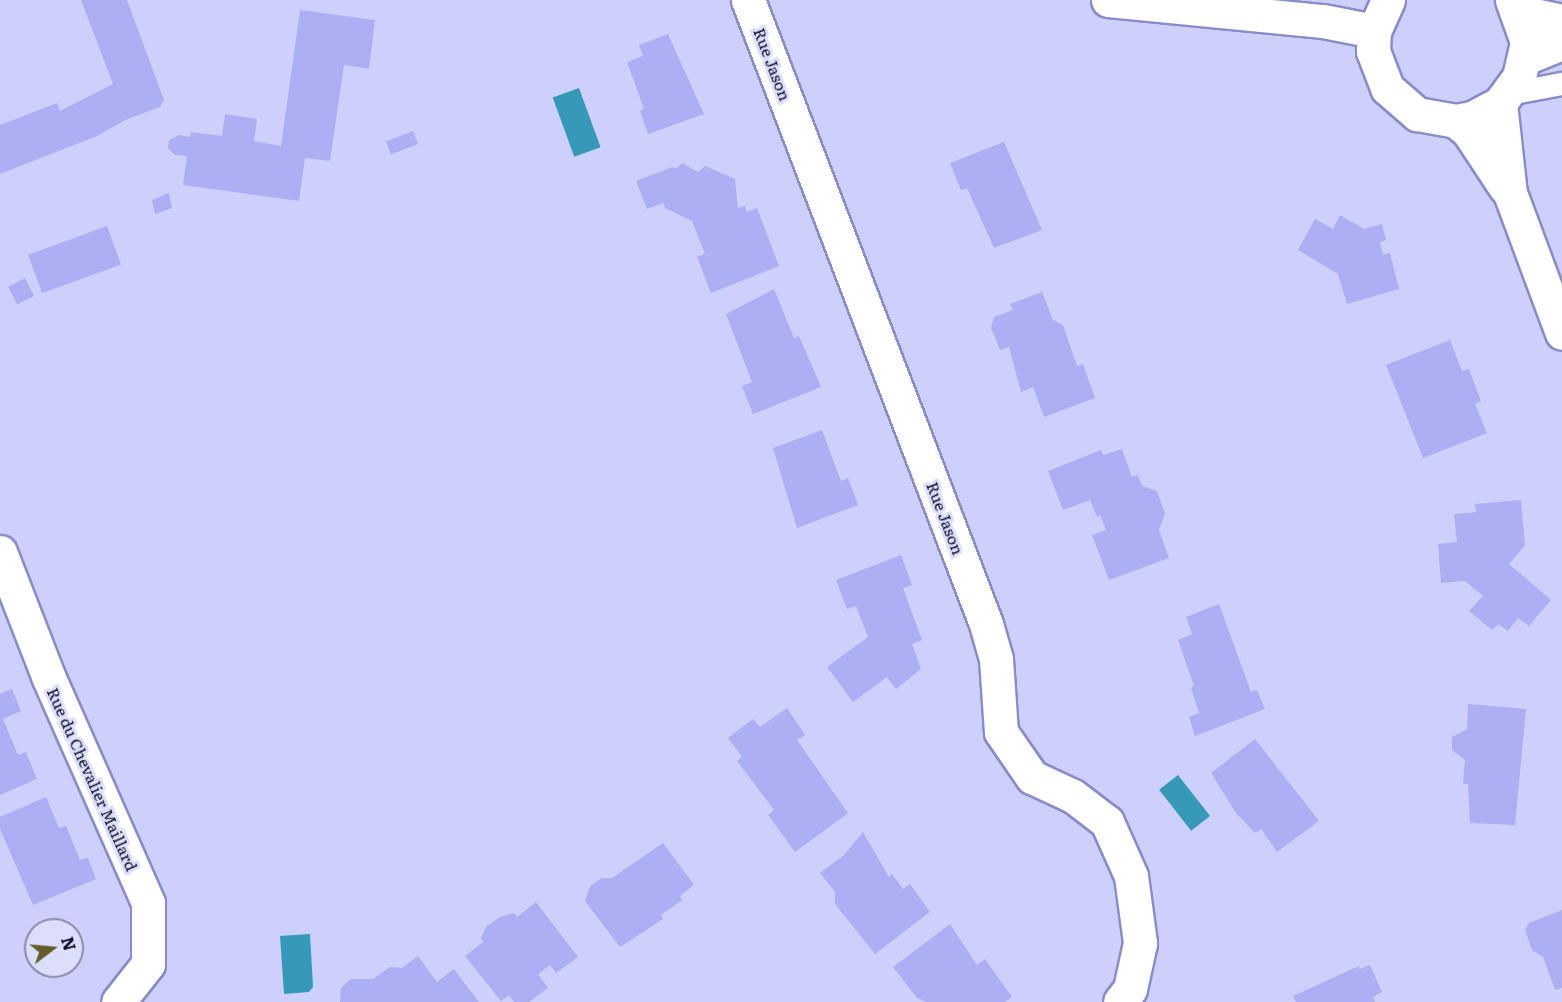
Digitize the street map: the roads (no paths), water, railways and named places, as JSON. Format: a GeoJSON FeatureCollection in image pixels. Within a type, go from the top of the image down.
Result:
{"type":"FeatureCollection","features":[{"type":"Feature","properties":{"kind":"street","name":"Rue Jason"},"geometry":{"type":"LineString","coordinates":[[748,0],[986,624],[996,659],[1001,732],[1032,777],[1073,796],[1107,822],[1131,876],[1140,943],[1130,989],[1120,1002]]}},
{"type":"Feature","properties":{"kind":"street"},"geometry":{"type":"LineString","coordinates":[[1108,0],[1323,21],[1374,31]]}},
{"type":"Feature","properties":{"kind":"street"},"geometry":{"type":"LineString","coordinates":[[1388,0],[1374,31],[1378,71],[1387,88],[1417,114],[1456,121],[1472,118],[1504,98],[1525,58],[1527,42],[1516,6]]}},
{"type":"Feature","properties":{"kind":"street"},"geometry":{"type":"LineString","coordinates":[[1516,6],[1562,21]]}},
{"type":"Feature","properties":{"kind":"street"},"geometry":{"type":"LineString","coordinates":[[1525,58],[1562,43]]}},
{"type":"Feature","properties":{"kind":"street"},"geometry":{"type":"LineString","coordinates":[[1504,98],[1510,193]]}},
{"type":"Feature","properties":{"kind":"street"},"geometry":{"type":"LineString","coordinates":[[1456,121],[1468,131],[1510,193],[1562,333]]}},
{"type":"Feature","properties":{"kind":"street","name":"Rue du Chevalier Maillard"},"geometry":{"type":"LineString","coordinates":[[0,552],[48,676],[148,903],[148,964],[118,1002]]}},
{"type":"Feature","properties":{"kind":"lane"},"geometry":{"type":"LineString","coordinates":[[1504,98],[1562,84]]}},
{"type":"Feature","properties":{"kind":"water"},"geometry":{"type":"Polygon","coordinates":[[[579,88],[601,147],[574,157],[553,98],[579,88]]]}},
{"type":"Feature","properties":{"kind":"water"},"geometry":{"type":"Polygon","coordinates":[[[1178,775],[1210,816],[1191,831],[1159,790],[1178,775]]]}},
{"type":"Feature","properties":{"kind":"water"},"geometry":{"type":"Polygon","coordinates":[[[310,934],[313,987],[309,992],[284,994],[280,936],[310,934]]]}}]}
